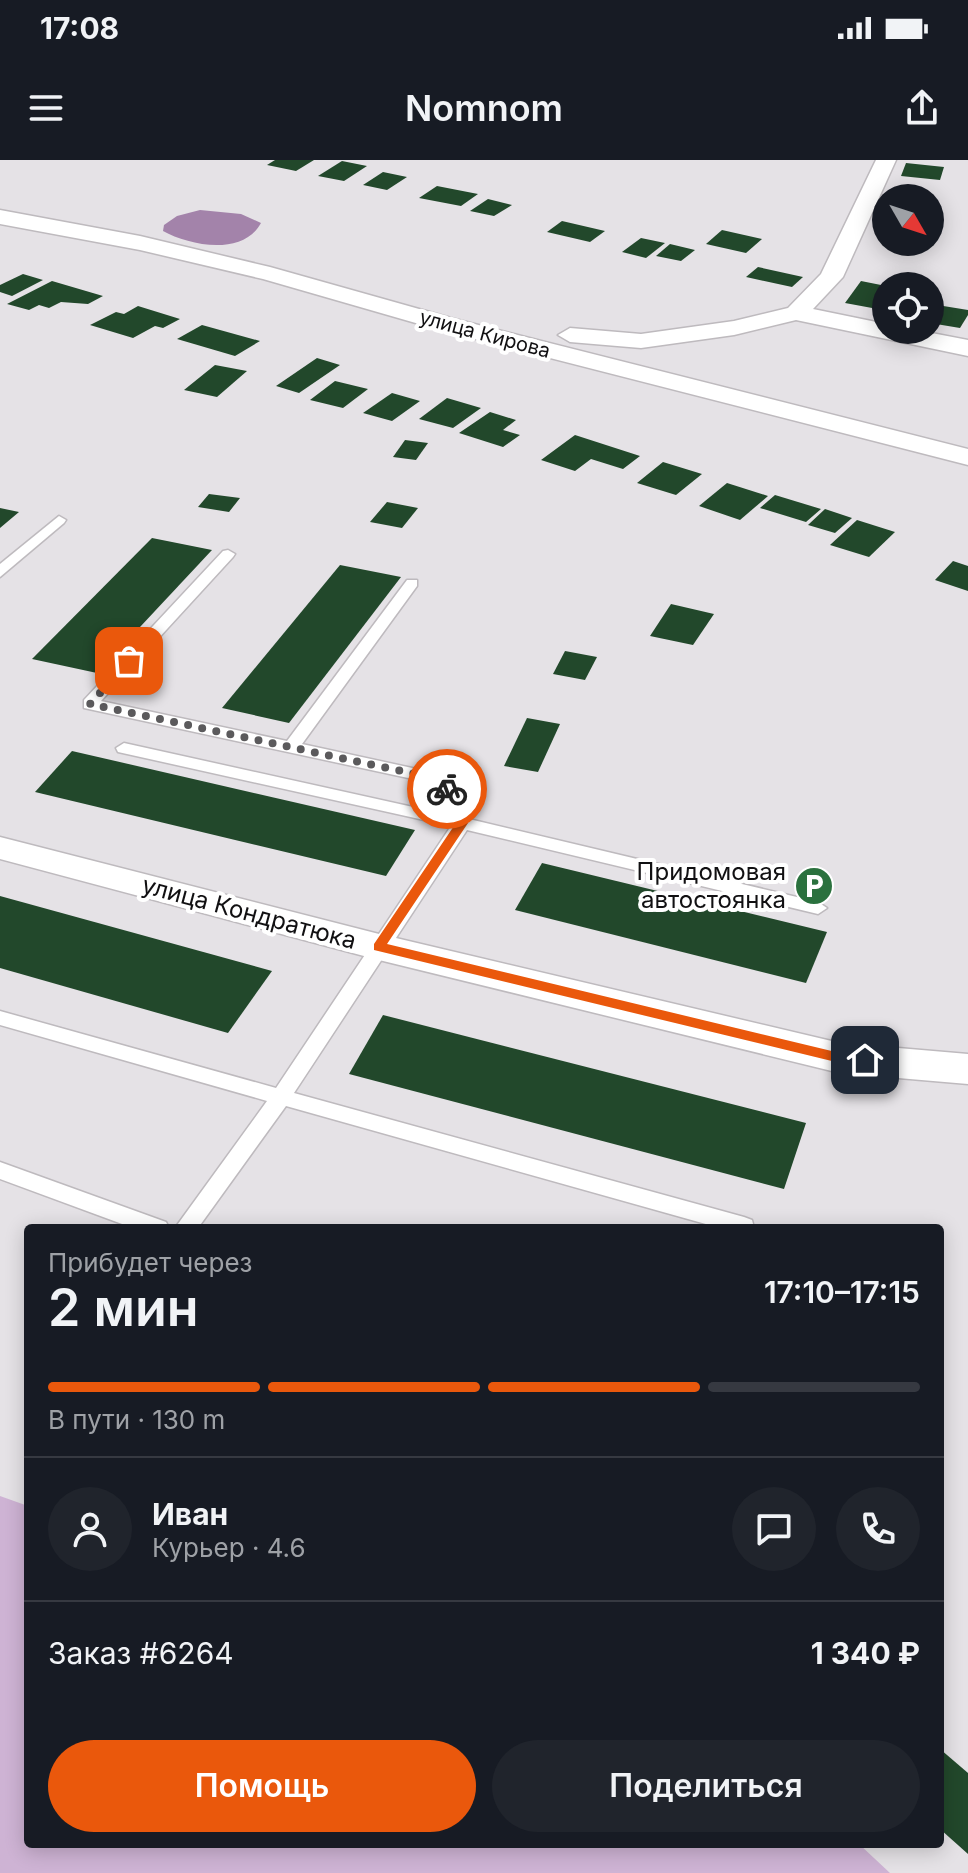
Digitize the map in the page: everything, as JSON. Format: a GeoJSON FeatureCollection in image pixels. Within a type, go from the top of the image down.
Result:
{"type":"FeatureCollection","features":[{"type":"Feature","properties":{"kind":"street"},"geometry":{"type":"LineString","coordinates":[[796,313],[831,277],[886,160]]}},
{"type":"Feature","properties":{"kind":"street","name":"улица Кирова"},"geometry":{"type":"LineString","coordinates":[[0,217],[154,246],[968,457]]}},
{"type":"Feature","properties":{"kind":"street"},"geometry":{"type":"LineString","coordinates":[[442,323],[485,323],[614,341],[641,341],[734,328],[796,313],[968,348]]}},
{"type":"Feature","properties":{"kind":"street","name":"улица Кондратюка"},"geometry":{"type":"LineString","coordinates":[[0,848],[379,947],[840,1058],[968,1069]]}},
{"type":"Feature","properties":{"kind":"lane"},"geometry":{"type":"LineString","coordinates":[[0,572],[59,520]]}},
{"type":"Feature","properties":{"kind":"lane"},"geometry":{"type":"LineString","coordinates":[[228,554],[90,704],[443,780],[462,823]]}},
{"type":"Feature","properties":{"kind":"lane"},"geometry":{"type":"LineString","coordinates":[[291,747],[412,583]]}},
{"type":"Feature","properties":{"kind":"lane"},"geometry":{"type":"LineString","coordinates":[[124,748],[462,823],[818,908]]}},
{"type":"Feature","properties":{"kind":"lane"},"geometry":{"type":"LineString","coordinates":[[189,1224],[281,1097],[462,823]]}},
{"type":"Feature","properties":{"kind":"lane"},"geometry":{"type":"LineString","coordinates":[[0,1018],[737,1224]]}},
{"type":"Feature","properties":{"kind":"lane"},"geometry":{"type":"LineString","coordinates":[[0,1170],[147,1224]]}},
{"type":"Feature","properties":{"kind":"shaded area"},"geometry":{"type":"Polygon","coordinates":[[[200,210],[241,214],[261,223],[253,233],[229,244],[201,244],[163,231],[164,225],[177,216],[200,210]]]}},
{"type":"Feature","properties":{"kind":"shaded area"},"geometry":{"type":"Polygon","coordinates":[[[0,1496],[24,1505],[24,1848],[863,1848],[890,1873],[0,1873],[0,1496]]]}},
{"type":"Feature","properties":{"kind":"building"},"geometry":{"type":"Polygon","coordinates":[[[275,160],[314,160],[296,171],[267,165],[275,160]]]}},
{"type":"Feature","properties":{"kind":"building"},"geometry":{"type":"Polygon","coordinates":[[[342,161],[367,166],[344,181],[318,176],[342,161]]]}},
{"type":"Feature","properties":{"kind":"building"},"geometry":{"type":"Polygon","coordinates":[[[906,163],[944,167],[940,180],[901,176],[906,163]]]}},
{"type":"Feature","properties":{"kind":"building"},"geometry":{"type":"Polygon","coordinates":[[[383,172],[407,177],[387,190],[363,185],[383,172]]]}},
{"type":"Feature","properties":{"kind":"building"},"geometry":{"type":"Polygon","coordinates":[[[437,186],[478,194],[461,206],[419,198],[437,186]]]}},
{"type":"Feature","properties":{"kind":"building"},"geometry":{"type":"Polygon","coordinates":[[[488,199],[512,205],[494,216],[470,211],[488,199]]]}},
{"type":"Feature","properties":{"kind":"building"},"geometry":{"type":"Polygon","coordinates":[[[562,221],[605,231],[590,242],[547,232],[562,221]]]}},
{"type":"Feature","properties":{"kind":"building"},"geometry":{"type":"Polygon","coordinates":[[[722,230],[762,239],[746,253],[706,244],[722,230]]]}},
{"type":"Feature","properties":{"kind":"building"},"geometry":{"type":"Polygon","coordinates":[[[641,238],[665,243],[646,258],[622,252],[641,238]]]}},
{"type":"Feature","properties":{"kind":"building"},"geometry":{"type":"Polygon","coordinates":[[[670,244],[695,250],[681,261],[656,256],[670,244]]]}},
{"type":"Feature","properties":{"kind":"building"},"geometry":{"type":"Polygon","coordinates":[[[758,267],[803,277],[792,287],[746,277],[758,267]]]}},
{"type":"Feature","properties":{"kind":"building"},"geometry":{"type":"Polygon","coordinates":[[[23,274],[43,280],[12,296],[0,292],[0,285],[23,274]]]}},
{"type":"Feature","properties":{"kind":"building"},"geometry":{"type":"Polygon","coordinates":[[[52,281],[103,296],[88,304],[61,302],[49,308],[39,305],[29,310],[7,304],[52,281]]]}},
{"type":"Feature","properties":{"kind":"building"},"geometry":{"type":"Polygon","coordinates":[[[861,281],[872,283],[872,308],[845,303],[861,281]]]}},
{"type":"Feature","properties":{"kind":"building"},"geometry":{"type":"Polygon","coordinates":[[[138,306],[180,319],[163,328],[155,326],[133,338],[90,325],[116,312],[124,314],[138,306]]]}},
{"type":"Feature","properties":{"kind":"building"},"geometry":{"type":"Polygon","coordinates":[[[944,306],[968,310],[960,328],[944,325],[944,306]]]}},
{"type":"Feature","properties":{"kind":"building"},"geometry":{"type":"Polygon","coordinates":[[[202,325],[260,341],[235,356],[177,339],[202,325]]]}},
{"type":"Feature","properties":{"kind":"building"},"geometry":{"type":"Polygon","coordinates":[[[317,358],[340,365],[299,393],[276,386],[317,358]]]}},
{"type":"Feature","properties":{"kind":"building"},"geometry":{"type":"Polygon","coordinates":[[[215,365],[247,371],[217,397],[184,390],[215,365]]]}},
{"type":"Feature","properties":{"kind":"building"},"geometry":{"type":"Polygon","coordinates":[[[335,381],[368,389],[343,408],[310,400],[335,381]]]}},
{"type":"Feature","properties":{"kind":"building"},"geometry":{"type":"Polygon","coordinates":[[[392,393],[420,401],[392,421],[363,413],[392,393]]]}},
{"type":"Feature","properties":{"kind":"building"},"geometry":{"type":"Polygon","coordinates":[[[447,398],[481,408],[453,428],[419,419],[447,398]]]}},
{"type":"Feature","properties":{"kind":"building"},"geometry":{"type":"Polygon","coordinates":[[[490,412],[516,420],[503,430],[520,435],[503,447],[459,433],[490,412]]]}},
{"type":"Feature","properties":{"kind":"building"},"geometry":{"type":"Polygon","coordinates":[[[575,435],[640,456],[623,469],[591,459],[575,471],[541,460],[575,435]]]}},
{"type":"Feature","properties":{"kind":"building"},"geometry":{"type":"Polygon","coordinates":[[[405,440],[428,443],[416,460],[393,457],[405,440]]]}},
{"type":"Feature","properties":{"kind":"building"},"geometry":{"type":"Polygon","coordinates":[[[663,462],[702,474],[676,495],[637,483],[663,462]]]}},
{"type":"Feature","properties":{"kind":"building"},"geometry":{"type":"Polygon","coordinates":[[[727,483],[768,496],[740,520],[699,506],[727,483]]]}},
{"type":"Feature","properties":{"kind":"building"},"geometry":{"type":"Polygon","coordinates":[[[209,494],[240,498],[229,512],[198,507],[209,494]]]}},
{"type":"Feature","properties":{"kind":"building"},"geometry":{"type":"Polygon","coordinates":[[[775,495],[821,509],[806,522],[760,508],[775,495]]]}},
{"type":"Feature","properties":{"kind":"building"},"geometry":{"type":"Polygon","coordinates":[[[387,502],[418,508],[402,528],[370,522],[387,502]]]}},
{"type":"Feature","properties":{"kind":"building"},"geometry":{"type":"Polygon","coordinates":[[[0,508],[19,512],[0,528],[0,508]]]}},
{"type":"Feature","properties":{"kind":"building"},"geometry":{"type":"Polygon","coordinates":[[[825,509],[852,518],[835,533],[808,525],[825,509]]]}},
{"type":"Feature","properties":{"kind":"building"},"geometry":{"type":"Polygon","coordinates":[[[857,520],[895,532],[869,557],[830,545],[857,520]]]}},
{"type":"Feature","properties":{"kind":"building"},"geometry":{"type":"Polygon","coordinates":[[[152,538],[212,550],[97,673],[32,659],[152,538]]]}},
{"type":"Feature","properties":{"kind":"building"},"geometry":{"type":"Polygon","coordinates":[[[953,561],[968,566],[968,591],[935,580],[953,561]]]}},
{"type":"Feature","properties":{"kind":"building"},"geometry":{"type":"Polygon","coordinates":[[[340,565],[401,577],[289,723],[222,708],[340,565]]]}},
{"type":"Feature","properties":{"kind":"building"},"geometry":{"type":"Polygon","coordinates":[[[671,604],[714,614],[693,645],[650,636],[671,604]]]}},
{"type":"Feature","properties":{"kind":"building"},"geometry":{"type":"Polygon","coordinates":[[[565,651],[597,657],[585,680],[553,674],[565,651]]]}},
{"type":"Feature","properties":{"kind":"building"},"geometry":{"type":"Polygon","coordinates":[[[527,718],[560,724],[538,772],[504,766],[527,718]]]}},
{"type":"Feature","properties":{"kind":"building"},"geometry":{"type":"Polygon","coordinates":[[[72,751],[415,830],[386,876],[35,792],[72,751]]]}},
{"type":"Feature","properties":{"kind":"building"},"geometry":{"type":"Polygon","coordinates":[[[542,863],[827,932],[806,983],[515,910],[542,863]]]}},
{"type":"Feature","properties":{"kind":"building"},"geometry":{"type":"Polygon","coordinates":[[[0,896],[272,971],[228,1033],[0,968],[0,896]]]}},
{"type":"Feature","properties":{"kind":"building"},"geometry":{"type":"Polygon","coordinates":[[[383,1015],[806,1123],[784,1189],[349,1074],[383,1015]]]}},
{"type":"Feature","properties":{"kind":"building"},"geometry":{"type":"Polygon","coordinates":[[[944,1752],[968,1773],[968,1854],[944,1833],[944,1752]]]}},
{"type":"Feature","properties":{"kind":"way so far"},"geometry":{"type":"LineString","coordinates":[[129,661],[90,704],[443,780],[447,789]]}},
{"type":"Feature","properties":{"kind":"place","name":"Придомовая автостоянка"},"geometry":{"type":"Point","coordinates":[814,886]}},
{"type":"Feature","properties":{"kind":"route"},"geometry":{"type":"LineString","coordinates":[[447,789],[462,823],[379,947],[840,1058],[865,1060]]}}]}
